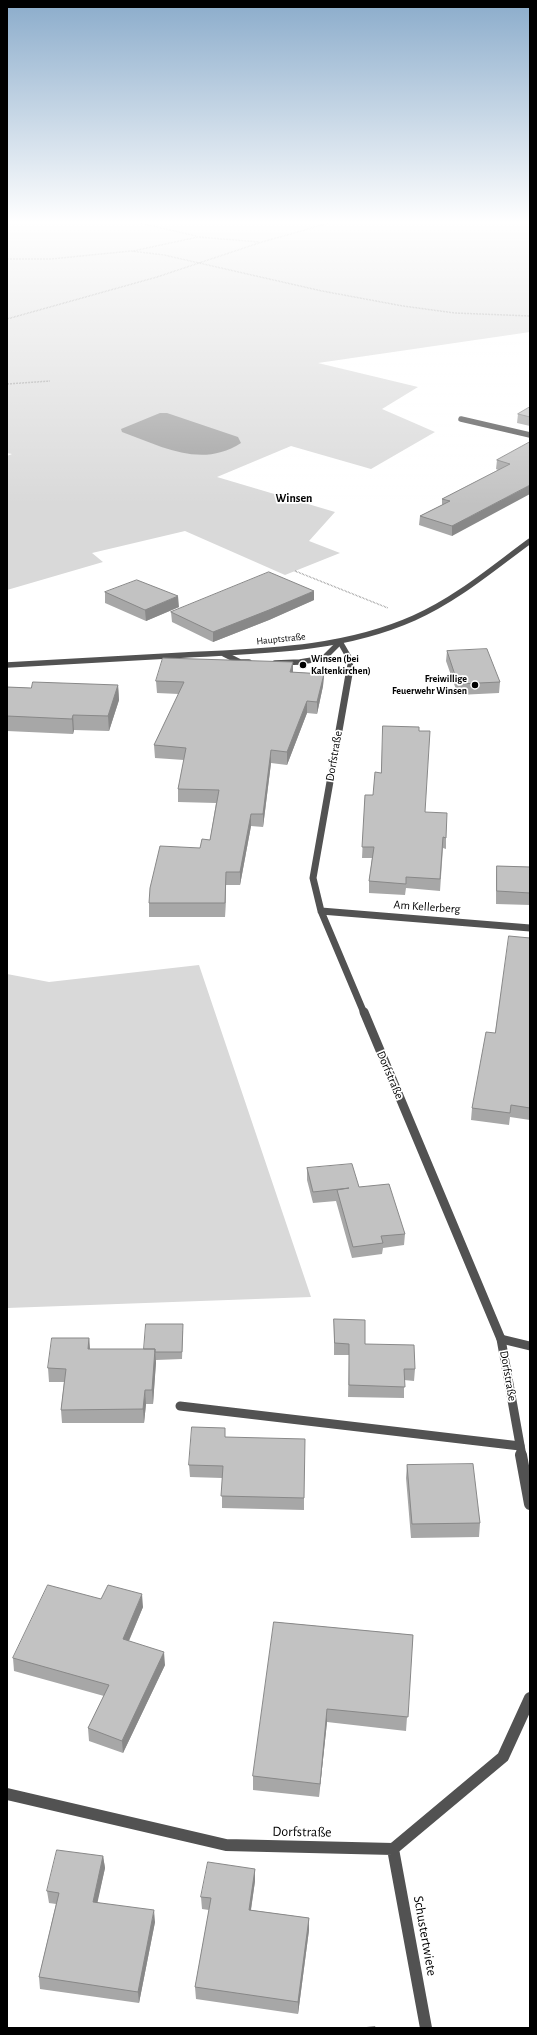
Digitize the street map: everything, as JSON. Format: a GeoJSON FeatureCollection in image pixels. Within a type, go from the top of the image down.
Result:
{"type":"FeatureCollection","features":[{"type":"Feature","properties":{"kind":"street"},"geometry":{"type":"LineString","coordinates":[[461,419],[530,435]]}},
{"type":"Feature","properties":{"kind":"street","name":"Hauptstraße"},"geometry":{"type":"LineString","coordinates":[[7,665],[224,654],[340,642],[382,631],[415,618],[445,602],[530,541]]}},
{"type":"Feature","properties":{"kind":"street"},"geometry":{"type":"LineString","coordinates":[[270,663],[300,662],[324,658],[340,642]]}},
{"type":"Feature","properties":{"kind":"street","name":"Dorfstraße"},"geometry":{"type":"LineString","coordinates":[[340,642],[351,661],[313,878],[321,911],[501,1340],[530,1504]]}},
{"type":"Feature","properties":{"kind":"street"},"geometry":{"type":"LineString","coordinates":[[224,654],[240,662],[255,662]]}},
{"type":"Feature","properties":{"kind":"street","name":"Am Kellerberg"},"geometry":{"type":"LineString","coordinates":[[321,911],[530,928]]}},
{"type":"Feature","properties":{"kind":"street"},"geometry":{"type":"LineString","coordinates":[[501,1340],[530,1346]]}},
{"type":"Feature","properties":{"kind":"street"},"geometry":{"type":"LineString","coordinates":[[180,1406],[520,1446]]}},
{"type":"Feature","properties":{"kind":"street"},"geometry":{"type":"LineString","coordinates":[[393,1849],[503,1757],[530,1698]]}},
{"type":"Feature","properties":{"kind":"street","name":"Dorfstraße"},"geometry":{"type":"LineString","coordinates":[[7,1794],[226,1845],[393,1849]]}},
{"type":"Feature","properties":{"kind":"street","name":"Schustertwiete"},"geometry":{"type":"LineString","coordinates":[[393,1849],[426,2028]]}},
{"type":"Feature","properties":{"kind":"path"},"geometry":{"type":"LineString","coordinates":[[7,318],[18,315]]}},
{"type":"Feature","properties":{"kind":"path"},"geometry":{"type":"LineString","coordinates":[[504,315],[530,316]]}},
{"type":"Feature","properties":{"kind":"path"},"geometry":{"type":"LineString","coordinates":[[7,384],[50,381]]}},
{"type":"Feature","properties":{"kind":"path"},"geometry":{"type":"LineString","coordinates":[[294,571],[415,618]]}},
{"type":"Feature","properties":{"kind":"shaded area"},"geometry":{"type":"Polygon","coordinates":[[[7,315],[530,315],[530,332],[318,363],[418,387],[382,409],[435,432],[371,469],[291,446],[217,477],[335,512],[309,541],[340,553],[285,575],[185,531],[92,553],[103,562],[7,590],[7,456],[12,454],[7,453],[7,315]]]}},
{"type":"Feature","properties":{"kind":"shaded area"},"geometry":{"type":"Polygon","coordinates":[[[160,413],[167,413],[238,437],[241,443],[226,451],[196,455],[166,448],[122,432],[121,429],[160,413]]]}},
{"type":"Feature","properties":{"kind":"shaded area"},"geometry":{"type":"Polygon","coordinates":[[[199,965],[311,1297],[7,1308],[7,974],[49,982],[199,965]]]}},
{"type":"Feature","properties":{"kind":"building"},"geometry":{"type":"Polygon","coordinates":[[[530,407],[530,417],[518,414],[530,407]]]}},
{"type":"Feature","properties":{"kind":"building"},"geometry":{"type":"Polygon","coordinates":[[[530,442],[530,485],[452,526],[420,516],[450,501],[442,499],[510,464],[497,460],[530,442]]]}},
{"type":"Feature","properties":{"kind":"building"},"geometry":{"type":"Polygon","coordinates":[[[269,572],[314,591],[213,632],[171,612],[269,572]]]}},
{"type":"Feature","properties":{"kind":"building"},"geometry":{"type":"Polygon","coordinates":[[[137,580],[178,596],[145,610],[105,592],[137,580]]]}},
{"type":"Feature","properties":{"kind":"building"},"geometry":{"type":"Polygon","coordinates":[[[487,649],[500,682],[458,684],[447,651],[487,649]]]}},
{"type":"Feature","properties":{"kind":"building"},"geometry":{"type":"Polygon","coordinates":[[[163,658],[293,662],[290,672],[324,674],[317,702],[307,701],[287,752],[271,750],[263,814],[251,814],[240,872],[226,872],[225,903],[149,903],[150,888],[160,846],[200,848],[202,839],[210,840],[219,790],[178,789],[186,748],[154,745],[184,682],[156,681],[163,658]]]}},
{"type":"Feature","properties":{"kind":"building"},"geometry":{"type":"Polygon","coordinates":[[[33,682],[118,685],[108,716],[73,715],[72,719],[7,716],[7,687],[31,688],[33,682]]]}},
{"type":"Feature","properties":{"kind":"building"},"geometry":{"type":"Polygon","coordinates":[[[383,726],[419,727],[419,731],[430,731],[425,812],[447,813],[446,838],[443,837],[440,879],[406,877],[406,884],[369,881],[374,847],[362,847],[365,795],[373,795],[375,772],[381,773],[383,726]]]}},
{"type":"Feature","properties":{"kind":"building"},"geometry":{"type":"Polygon","coordinates":[[[497,866],[530,867],[530,893],[497,891],[497,866]]]}},
{"type":"Feature","properties":{"kind":"building"},"geometry":{"type":"Polygon","coordinates":[[[509,936],[530,938],[530,1108],[511,1105],[510,1113],[472,1108],[486,1032],[495,1033],[509,936]]]}},
{"type":"Feature","properties":{"kind":"building"},"geometry":{"type":"Polygon","coordinates":[[[352,1164],[359,1187],[389,1184],[405,1234],[381,1236],[383,1243],[353,1247],[337,1190],[349,1188],[313,1192],[307,1168],[352,1164]]]}},
{"type":"Feature","properties":{"kind":"building"},"geometry":{"type":"Polygon","coordinates":[[[334,1319],[365,1320],[365,1344],[414,1345],[415,1369],[404,1369],[405,1387],[349,1385],[349,1344],[335,1343],[334,1319]]]}},
{"type":"Feature","properties":{"kind":"building"},"geometry":{"type":"Polygon","coordinates":[[[146,1324],[183,1324],[182,1352],[155,1352],[155,1349],[144,1349],[146,1324]]]}},
{"type":"Feature","properties":{"kind":"building"},"geometry":{"type":"Polygon","coordinates":[[[52,1338],[89,1338],[88,1349],[155,1349],[152,1390],[145,1390],[143,1409],[61,1410],[66,1369],[48,1368],[52,1338]]]}},
{"type":"Feature","properties":{"kind":"building"},"geometry":{"type":"Polygon","coordinates":[[[192,1427],[225,1428],[225,1437],[305,1439],[304,1498],[221,1496],[223,1466],[189,1465],[192,1427]]]}},
{"type":"Feature","properties":{"kind":"building"},"geometry":{"type":"Polygon","coordinates":[[[473,1464],[480,1523],[412,1524],[407,1465],[473,1464]]]}},
{"type":"Feature","properties":{"kind":"building"},"geometry":{"type":"Polygon","coordinates":[[[48,1585],[101,1599],[108,1585],[142,1594],[123,1639],[164,1652],[122,1741],[88,1728],[109,1685],[13,1658],[48,1585]]]}},
{"type":"Feature","properties":{"kind":"building"},"geometry":{"type":"Polygon","coordinates":[[[274,1622],[413,1635],[408,1717],[327,1709],[320,1784],[253,1776],[274,1622]]]}},
{"type":"Feature","properties":{"kind":"building"},"geometry":{"type":"Polygon","coordinates":[[[57,1850],[103,1856],[93,1902],[154,1910],[138,1992],[39,1977],[59,1893],[47,1891],[57,1850]]]}},
{"type":"Feature","properties":{"kind":"building"},"geometry":{"type":"Polygon","coordinates":[[[208,1862],[255,1869],[249,1910],[309,1918],[298,2002],[195,1987],[211,1898],[201,1897],[208,1862]]]}},
{"type":"Feature","properties":{"kind":"place","name":"Winsen (bei Kaltenkirchen)"},"geometry":{"type":"Point","coordinates":[303,665]}},
{"type":"Feature","properties":{"kind":"place","name":"Freiwillige Feuerwehr Winsen"},"geometry":{"type":"Point","coordinates":[475,685]}},
{"type":"Feature","properties":{"kind":"district","name":"Winsen"},"geometry":{"type":"Point","coordinates":[294,498]}}]}
